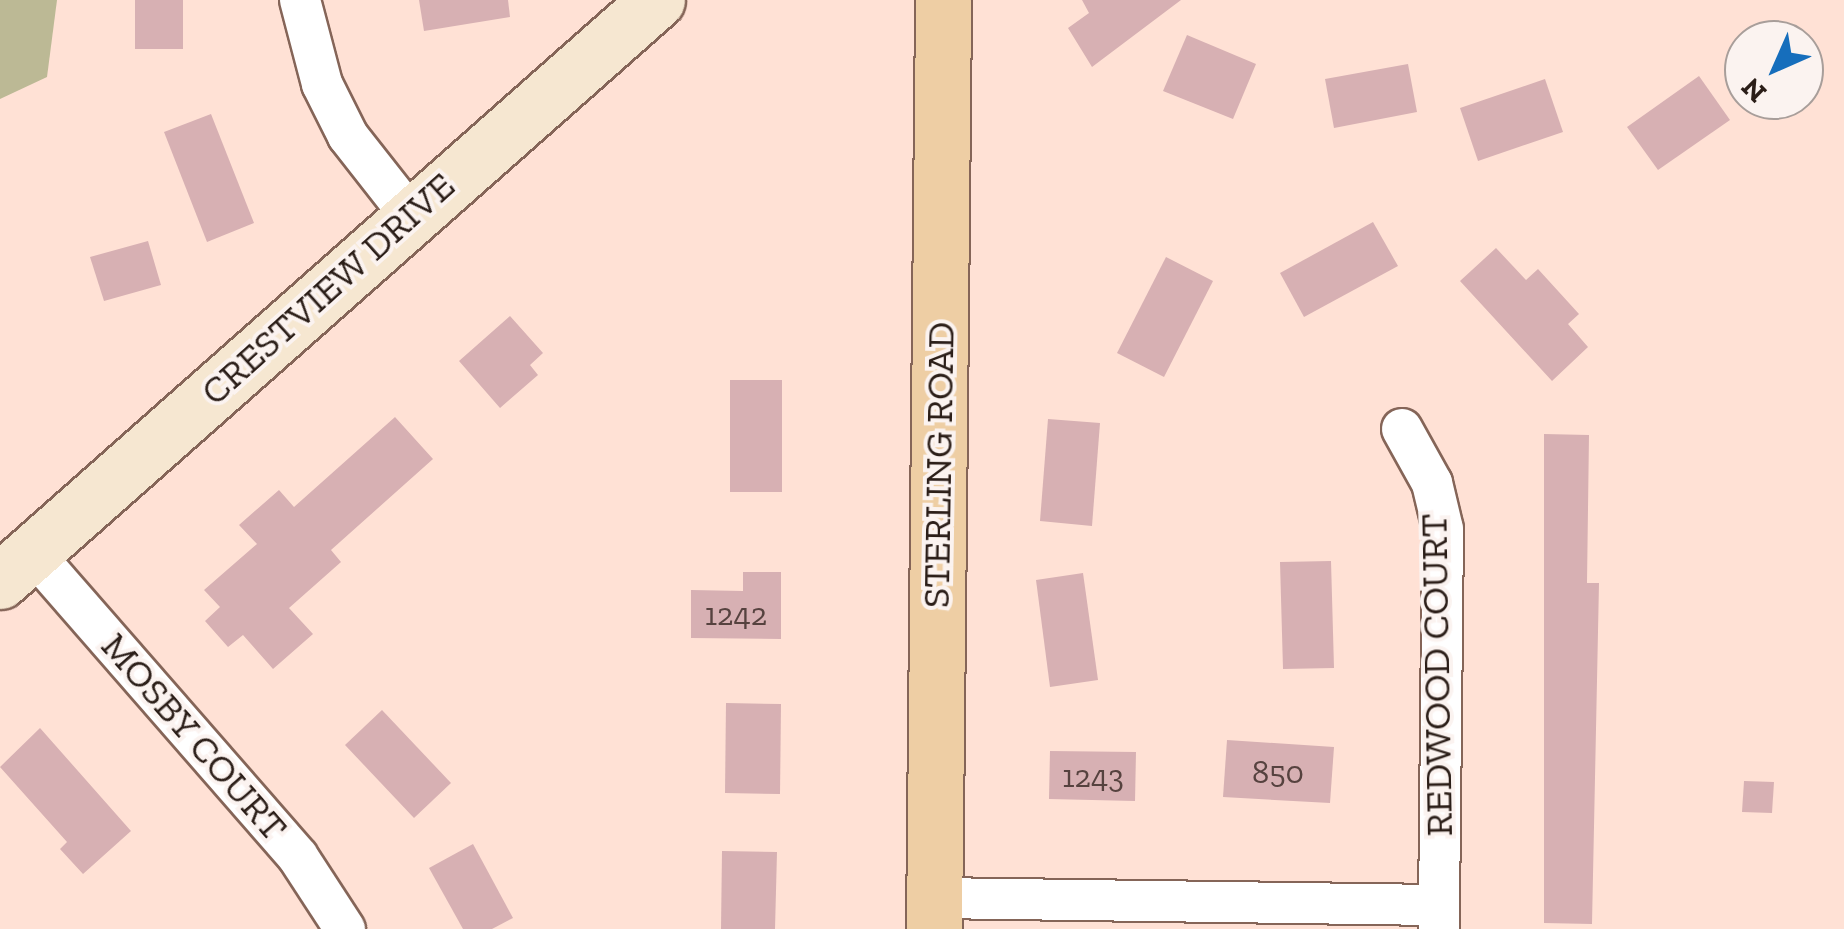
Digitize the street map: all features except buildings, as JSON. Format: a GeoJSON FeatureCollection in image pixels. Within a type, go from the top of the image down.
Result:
{"type":"FeatureCollection","features":[{"type":"Feature","properties":{"kind":"main road","name":"CRESTVIEW DRIVE"},"geometry":{"type":"LineString","coordinates":[[16,567],[410,215],[658,0]]}},
{"type":"Feature","properties":{"kind":"main road","name":"STERLING ROAD"},"geometry":{"type":"LineString","coordinates":[[934,913],[943,0]]}},
{"type":"Feature","properties":{"kind":"street"},"geometry":{"type":"LineString","coordinates":[[300,0],[322,84],[348,136],[410,215]]}},
{"type":"Feature","properties":{"kind":"street","name":"REDWOOD COURT"},"geometry":{"type":"LineString","coordinates":[[1402,429],[1432,484],[1443,528],[1439,917]]}},
{"type":"Feature","properties":{"kind":"street","name":"MOSBY COURT"},"geometry":{"type":"LineString","coordinates":[[16,567],[298,857],[345,929]]}},
{"type":"Feature","properties":{"kind":"street"},"geometry":{"type":"LineString","coordinates":[[934,913],[1439,917]]}},
{"type":"Feature","properties":{"kind":"shaded area"},"geometry":{"type":"Polygon","coordinates":[[[0,0],[57,0],[47,77],[0,99],[0,0]]]}}]}
